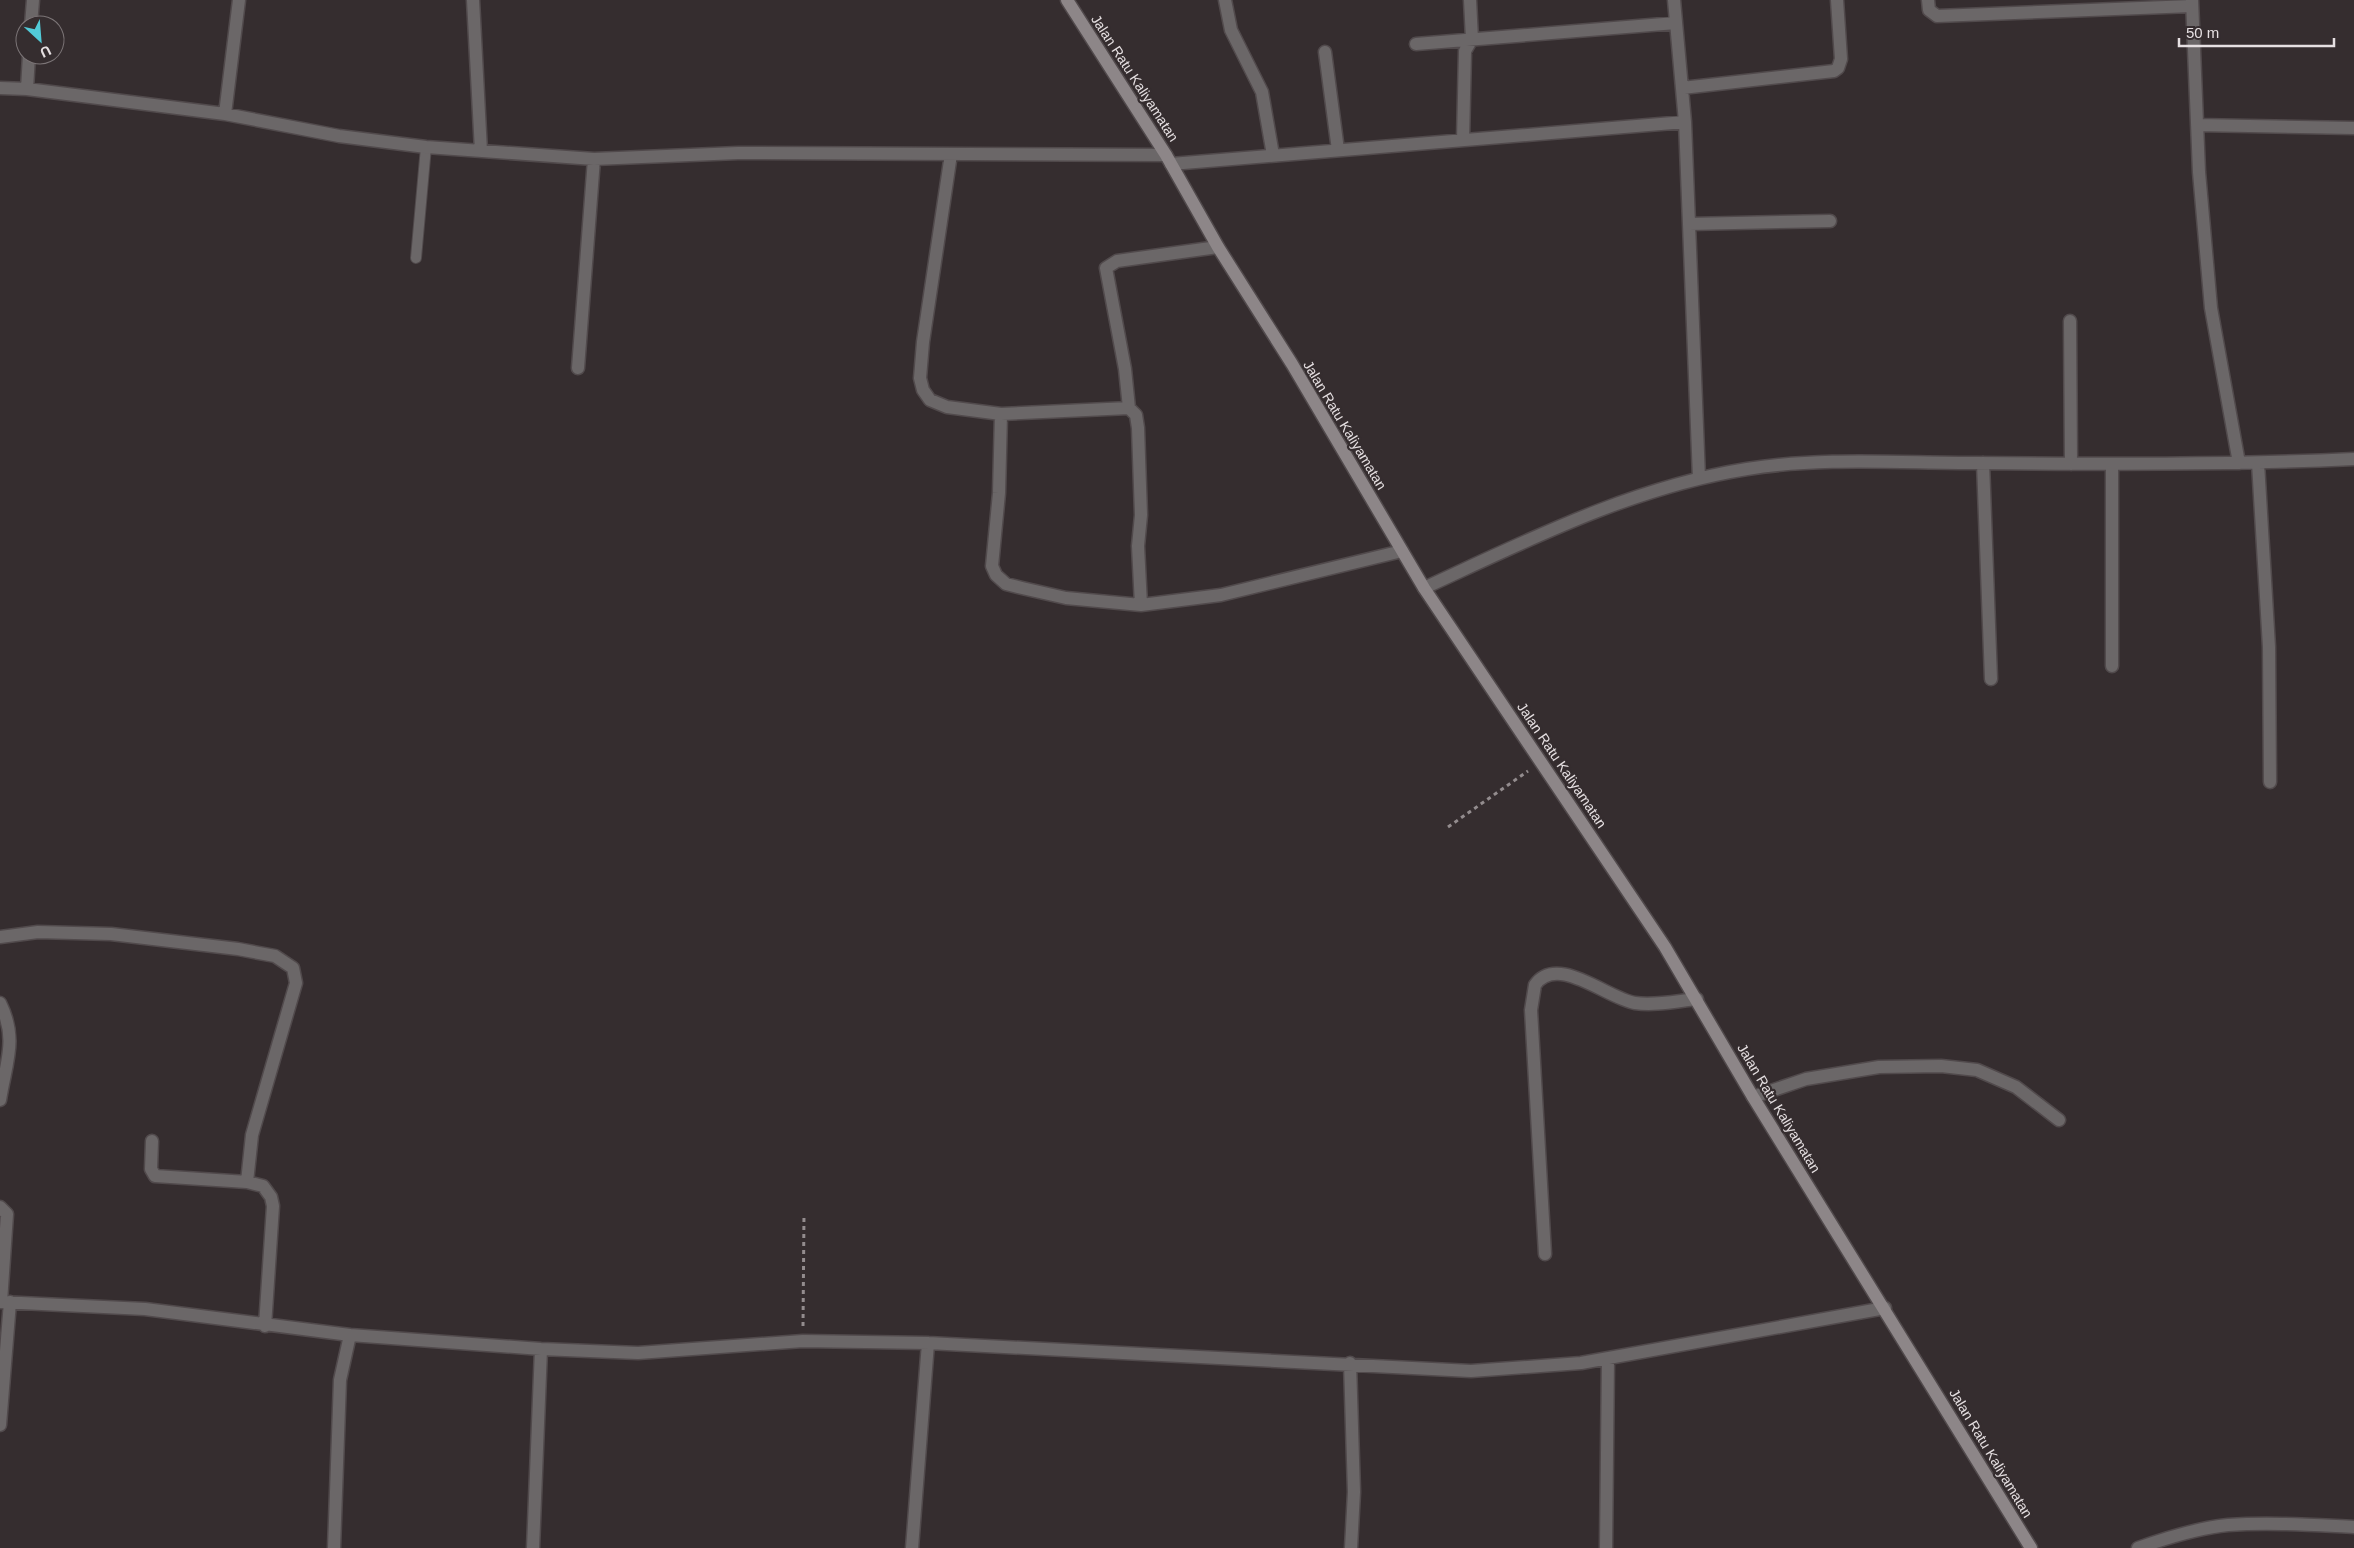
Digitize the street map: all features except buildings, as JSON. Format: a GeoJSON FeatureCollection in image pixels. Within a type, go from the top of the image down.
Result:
{"type":"FeatureCollection","features":[{"type":"Feature","properties":{"kind":"main road","name":"Jalan Ratu Kaliyamatan"},"geometry":{"type":"LineString","coordinates":[[1068,0],[1169,159],[1218,248],[1292,364],[1424,588],[1628,888],[1697,999],[1753,1096],[2031,1548]]}},
{"type":"Feature","properties":{"kind":"street"},"geometry":{"type":"LineString","coordinates":[[32,15],[33,0]]}},
{"type":"Feature","properties":{"kind":"street"},"geometry":{"type":"LineString","coordinates":[[225,114],[238,0]]}},
{"type":"Feature","properties":{"kind":"street"},"geometry":{"type":"LineString","coordinates":[[473,0],[481,151]]}},
{"type":"Feature","properties":{"kind":"street"},"geometry":{"type":"LineString","coordinates":[[1226,0],[1231,30],[1262,92],[1273,155]]}},
{"type":"Feature","properties":{"kind":"street"},"geometry":{"type":"LineString","coordinates":[[1462,140],[1465,51],[1472,39],[1470,0]]}},
{"type":"Feature","properties":{"kind":"street"},"geometry":{"type":"LineString","coordinates":[[1674,0],[1685,122],[1699,478]]}},
{"type":"Feature","properties":{"kind":"street"},"geometry":{"type":"LineString","coordinates":[[1682,88],[1834,71],[1838,68],[1841,59],[1837,0]]}},
{"type":"Feature","properties":{"kind":"street"},"geometry":{"type":"LineString","coordinates":[[1928,0],[1932,14],[1942,16],[2192,3],[2197,125],[2211,308],[2239,463]]}},
{"type":"Feature","properties":{"kind":"street"},"geometry":{"type":"LineString","coordinates":[[1416,44],[1676,23]]}},
{"type":"Feature","properties":{"kind":"street"},"geometry":{"type":"LineString","coordinates":[[1324,52],[1338,150]]}},
{"type":"Feature","properties":{"kind":"street"},"geometry":{"type":"LineString","coordinates":[[27,89],[28,65]]}},
{"type":"Feature","properties":{"kind":"street"},"geometry":{"type":"LineString","coordinates":[[0,88],[27,89],[225,114],[339,136],[426,147],[594,159],[738,153],[951,154],[1169,159],[1273,155],[1685,122]]}},
{"type":"Feature","properties":{"kind":"street"},"geometry":{"type":"LineString","coordinates":[[2197,125],[2354,128]]}},
{"type":"Feature","properties":{"kind":"street"},"geometry":{"type":"LineString","coordinates":[[951,154],[922,342],[920,378],[923,390],[930,400],[947,406],[1001,414],[1129,408]]}},
{"type":"Feature","properties":{"kind":"street"},"geometry":{"type":"LineString","coordinates":[[578,368],[594,159]]}},
{"type":"Feature","properties":{"kind":"street"},"geometry":{"type":"LineString","coordinates":[[1689,224],[1830,221]]}},
{"type":"Feature","properties":{"kind":"street"},"geometry":{"type":"LineString","coordinates":[[1140,605],[1138,546],[1141,515],[1138,428],[1136,415],[1129,408],[1125,369],[1106,268],[1117,261],[1218,248]]}},
{"type":"Feature","properties":{"kind":"street"},"geometry":{"type":"LineString","coordinates":[[2070,320],[2071,464]]}},
{"type":"Feature","properties":{"kind":"street"},"geometry":{"type":"LineString","coordinates":[[1001,414],[999,492],[992,566],[996,576],[1006,584],[1066,598],[1140,605],[1221,595],[1402,551]]}},
{"type":"Feature","properties":{"kind":"street"},"geometry":{"type":"LineString","coordinates":[[1424,588],[1573,522],[1653,492],[1699,478],[1782,464],[1821,462],[2258,463],[2354,459]]}},
{"type":"Feature","properties":{"kind":"street"},"geometry":{"type":"LineString","coordinates":[[1983,463],[1991,679]]}},
{"type":"Feature","properties":{"kind":"street"},"geometry":{"type":"LineString","coordinates":[[2258,463],[2269,647],[2270,782]]}},
{"type":"Feature","properties":{"kind":"street"},"geometry":{"type":"LineString","coordinates":[[2112,464],[2112,666]]}},
{"type":"Feature","properties":{"kind":"street"},"geometry":{"type":"LineString","coordinates":[[0,937],[38,932],[111,934],[238,949],[275,956],[288,963],[293,968],[296,983],[252,1135],[247,1182]]}},
{"type":"Feature","properties":{"kind":"street"},"geometry":{"type":"LineString","coordinates":[[1546,1254],[1531,1018],[1531,999],[1535,986],[1545,977],[1562,974],[1581,980],[1613,996],[1634,1003],[1697,999]]}},
{"type":"Feature","properties":{"kind":"street"},"geometry":{"type":"LineString","coordinates":[[0,1002],[8,1018],[11,1043],[0,1100]]}},
{"type":"Feature","properties":{"kind":"street"},"geometry":{"type":"LineString","coordinates":[[1753,1096],[1806,1079],[1879,1067],[1941,1066],[1977,1070],[2008,1084],[2059,1120]]}},
{"type":"Feature","properties":{"kind":"street"},"geometry":{"type":"LineString","coordinates":[[152,1141],[151,1169],[155,1176],[247,1182],[263,1186],[271,1197],[265,1326]]}},
{"type":"Feature","properties":{"kind":"street"},"geometry":{"type":"LineString","coordinates":[[0,1207],[7,1214],[0,1425]]}},
{"type":"Feature","properties":{"kind":"street"},"geometry":{"type":"LineString","coordinates":[[4,1302],[146,1309],[265,1326],[350,1335],[541,1349],[638,1353],[803,1341],[928,1343],[1350,1363],[1471,1371],[1581,1363],[1885,1308]]}},
{"type":"Feature","properties":{"kind":"street"},"geometry":{"type":"LineString","coordinates":[[334,1548],[340,1380],[350,1335]]}},
{"type":"Feature","properties":{"kind":"street"},"geometry":{"type":"LineString","coordinates":[[912,1548],[928,1343]]}},
{"type":"Feature","properties":{"kind":"street"},"geometry":{"type":"LineString","coordinates":[[533,1548],[541,1349]]}},
{"type":"Feature","properties":{"kind":"street"},"geometry":{"type":"LineString","coordinates":[[1606,1548],[1608,1358]]}},
{"type":"Feature","properties":{"kind":"street"},"geometry":{"type":"LineString","coordinates":[[1350,1363],[1354,1492],[1351,1548]]}},
{"type":"Feature","properties":{"kind":"street"},"geometry":{"type":"LineString","coordinates":[[2138,1548],[2156,1541],[2226,1525],[2289,1524],[2354,1527]]}},
{"type":"Feature","properties":{"kind":"lane"},"geometry":{"type":"LineString","coordinates":[[416,258],[426,147]]}},
{"type":"Feature","properties":{"kind":"path"},"geometry":{"type":"LineString","coordinates":[[1448,827],[1541,762]]}},
{"type":"Feature","properties":{"kind":"path"},"geometry":{"type":"LineString","coordinates":[[803,1341],[804,1214]]}}]}
